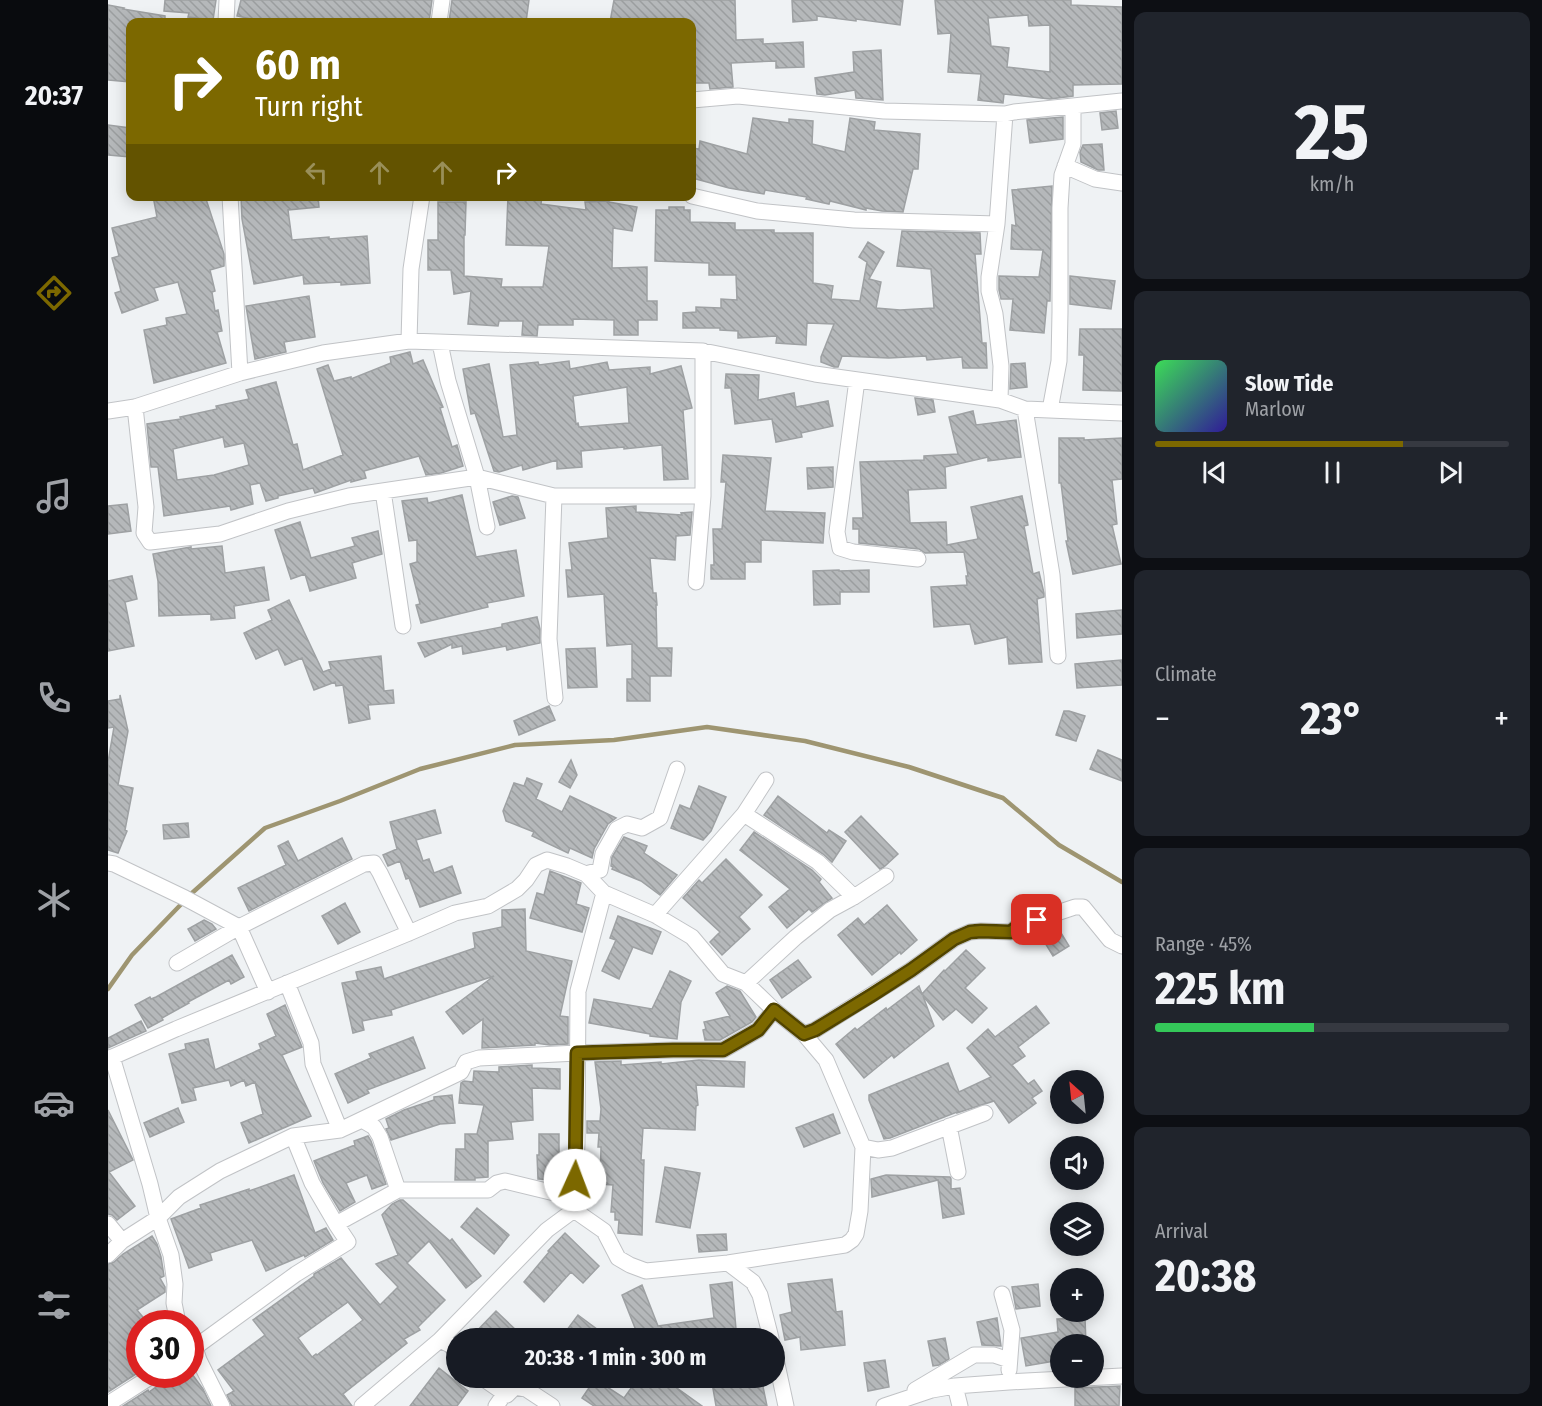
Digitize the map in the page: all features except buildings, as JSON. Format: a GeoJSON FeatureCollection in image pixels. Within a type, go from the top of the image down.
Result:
{"type":"FeatureCollection","features":[{"type":"Feature","properties":{"kind":"street"},"geometry":{"type":"LineString","coordinates":[[226,18],[227,0]]}},
{"type":"Feature","properties":{"kind":"street"},"geometry":{"type":"LineString","coordinates":[[440,18],[442,0]]}},
{"type":"Feature","properties":{"kind":"street"},"geometry":{"type":"LineString","coordinates":[[696,100],[738,96],[884,111],[1005,114],[1122,101]]}},
{"type":"Feature","properties":{"kind":"street"},"geometry":{"type":"LineString","coordinates":[[1050,410],[1059,361],[1062,175],[1073,144],[1073,106]]}},
{"type":"Feature","properties":{"kind":"street"},"geometry":{"type":"LineString","coordinates":[[1000,400],[1001,366],[995,314],[989,291],[989,277],[997,224],[1005,114]]}},
{"type":"Feature","properties":{"kind":"street"},"geometry":{"type":"LineString","coordinates":[[1065,166],[1095,179],[1122,183]]}},
{"type":"Feature","properties":{"kind":"street"},"geometry":{"type":"LineString","coordinates":[[696,197],[757,211],[854,220],[997,224]]}},
{"type":"Feature","properties":{"kind":"street"},"geometry":{"type":"LineString","coordinates":[[230,201],[240,373]]}},
{"type":"Feature","properties":{"kind":"street"},"geometry":{"type":"LineString","coordinates":[[409,341],[411,269],[421,201]]}},
{"type":"Feature","properties":{"kind":"street"},"geometry":{"type":"LineString","coordinates":[[108,411],[135,407],[240,373],[324,353],[409,341],[703,351],[815,374],[1000,400],[1025,409],[1122,413]]}},
{"type":"Feature","properties":{"kind":"street"},"geometry":{"type":"LineString","coordinates":[[440,343],[448,381],[477,477],[488,527]]}},
{"type":"Feature","properties":{"kind":"street"},"geometry":{"type":"LineString","coordinates":[[696,582],[703,496],[703,351]]}},
{"type":"Feature","properties":{"kind":"street"},"geometry":{"type":"LineString","coordinates":[[857,380],[837,532],[840,548],[853,552],[918,559]]}},
{"type":"Feature","properties":{"kind":"street"},"geometry":{"type":"LineString","coordinates":[[135,407],[146,507],[144,533],[150,542],[220,534],[288,511],[350,496],[477,477],[555,495],[703,496]]}},
{"type":"Feature","properties":{"kind":"street"},"geometry":{"type":"LineString","coordinates":[[1025,409],[1052,575],[1058,656]]}},
{"type":"Feature","properties":{"kind":"street"},"geometry":{"type":"LineString","coordinates":[[383,491],[403,626]]}},
{"type":"Feature","properties":{"kind":"street"},"geometry":{"type":"LineString","coordinates":[[555,495],[549,639],[555,698]]}},
{"type":"Feature","properties":{"kind":"street"},"geometry":{"type":"LineString","coordinates":[[586,874],[600,870],[603,854],[617,828],[627,824],[642,828],[660,818],[678,769]]}},
{"type":"Feature","properties":{"kind":"street"},"geometry":{"type":"LineString","coordinates":[[655,915],[744,814],[766,780]]}},
{"type":"Feature","properties":{"kind":"street"},"geometry":{"type":"LineString","coordinates":[[744,814],[818,862],[854,897]]}},
{"type":"Feature","properties":{"kind":"street"},"geometry":{"type":"LineString","coordinates":[[175,1310],[171,1255],[110,1058],[455,913],[488,906],[517,889],[536,865],[547,860],[586,874],[604,893],[655,915],[692,937],[723,974],[746,983],[804,1034],[826,1060],[863,1147],[860,1211],[852,1240],[845,1245],[728,1263],[646,1270],[630,1265],[618,1258],[604,1232],[574,1204],[505,1181],[497,1183],[488,1190],[398,1190],[336,1224]]}},
{"type":"Feature","properties":{"kind":"street"},"geometry":{"type":"LineString","coordinates":[[108,863],[124,868],[239,927],[268,992]]}},
{"type":"Feature","properties":{"kind":"street"},"geometry":{"type":"LineString","coordinates":[[177,963],[239,927],[364,864],[374,863],[409,933]]}},
{"type":"Feature","properties":{"kind":"street"},"geometry":{"type":"LineString","coordinates":[[746,983],[796,937],[830,910],[886,876]]}},
{"type":"Feature","properties":{"kind":"street"},"geometry":{"type":"LineString","coordinates":[[362,1406],[440,1340],[574,1204],[577,1143],[578,991],[604,893]]}},
{"type":"Feature","properties":{"kind":"street"},"geometry":{"type":"LineString","coordinates":[[804,1034],[815,1030],[911,970],[954,939],[970,932],[1011,932],[1018,926],[1075,907],[1083,907],[1110,940],[1122,946]]}},
{"type":"Feature","properties":{"kind":"street"},"geometry":{"type":"LineString","coordinates":[[287,984],[311,1043],[313,1064],[340,1130]]}},
{"type":"Feature","properties":{"kind":"street"},"geometry":{"type":"LineString","coordinates":[[340,1130],[461,1072],[466,1062],[479,1058],[723,1050],[758,1030],[774,1010]]}},
{"type":"Feature","properties":{"kind":"street"},"geometry":{"type":"LineString","coordinates":[[863,1147],[878,1150],[892,1148],[985,1113]]}},
{"type":"Feature","properties":{"kind":"street"},"geometry":{"type":"LineString","coordinates":[[108,1255],[122,1241],[158,1218],[179,1197],[220,1171],[293,1136],[340,1130],[362,1120],[374,1127],[380,1137],[398,1190]]}},
{"type":"Feature","properties":{"kind":"street"},"geometry":{"type":"LineString","coordinates":[[949,1126],[958,1172]]}},
{"type":"Feature","properties":{"kind":"street"},"geometry":{"type":"LineString","coordinates":[[204,1339],[296,1274],[348,1242],[312,1182],[293,1136]]}},
{"type":"Feature","properties":{"kind":"street"},"geometry":{"type":"LineString","coordinates":[[108,1224],[122,1241]]}},
{"type":"Feature","properties":{"kind":"street"},"geometry":{"type":"LineString","coordinates":[[728,1263],[753,1282],[760,1295],[768,1328]]}},
{"type":"Feature","properties":{"kind":"street"},"geometry":{"type":"LineString","coordinates":[[1002,1294],[1012,1330],[1009,1360],[1010,1382]]}},
{"type":"Feature","properties":{"kind":"street"},"geometry":{"type":"LineString","coordinates":[[440,1340],[446,1343]]}},
{"type":"Feature","properties":{"kind":"street"},"geometry":{"type":"LineString","coordinates":[[900,1400],[974,1355],[994,1355],[1009,1360]]}},
{"type":"Feature","properties":{"kind":"street"},"geometry":{"type":"LineString","coordinates":[[204,1370],[222,1406]]}},
{"type":"Feature","properties":{"kind":"street"},"geometry":{"type":"LineString","coordinates":[[884,1406],[932,1390],[955,1386],[1122,1376]]}},
{"type":"Feature","properties":{"kind":"street"},"geometry":{"type":"LineString","coordinates":[[955,1386],[960,1406]]}},
{"type":"Feature","properties":{"kind":"street"},"geometry":{"type":"LineString","coordinates":[[491,1388],[502,1401],[515,1387],[526,1389],[552,1406]]}},
{"type":"Feature","properties":{"kind":"street"},"geometry":{"type":"LineString","coordinates":[[108,1404],[133,1388]]}},
{"type":"Feature","properties":{"kind":"street"},"geometry":{"type":"LineString","coordinates":[[782,1388],[786,1406]]}},
{"type":"Feature","properties":{"kind":"waterway"},"geometry":{"type":"LineString","coordinates":[[108,989],[132,955],[192,893],[265,828],[420,769],[515,745],[614,740],[707,727],[805,741],[909,767],[1003,798],[1059,845],[1122,882]]}},
{"type":"Feature","properties":{"kind":"route"},"geometry":{"type":"LineString","coordinates":[[575,1180],[577,1053],[723,1050],[758,1030],[774,1010],[804,1034],[815,1030],[872,995],[954,939],[970,932],[1011,932],[1018,926],[1037,920]]}}]}
